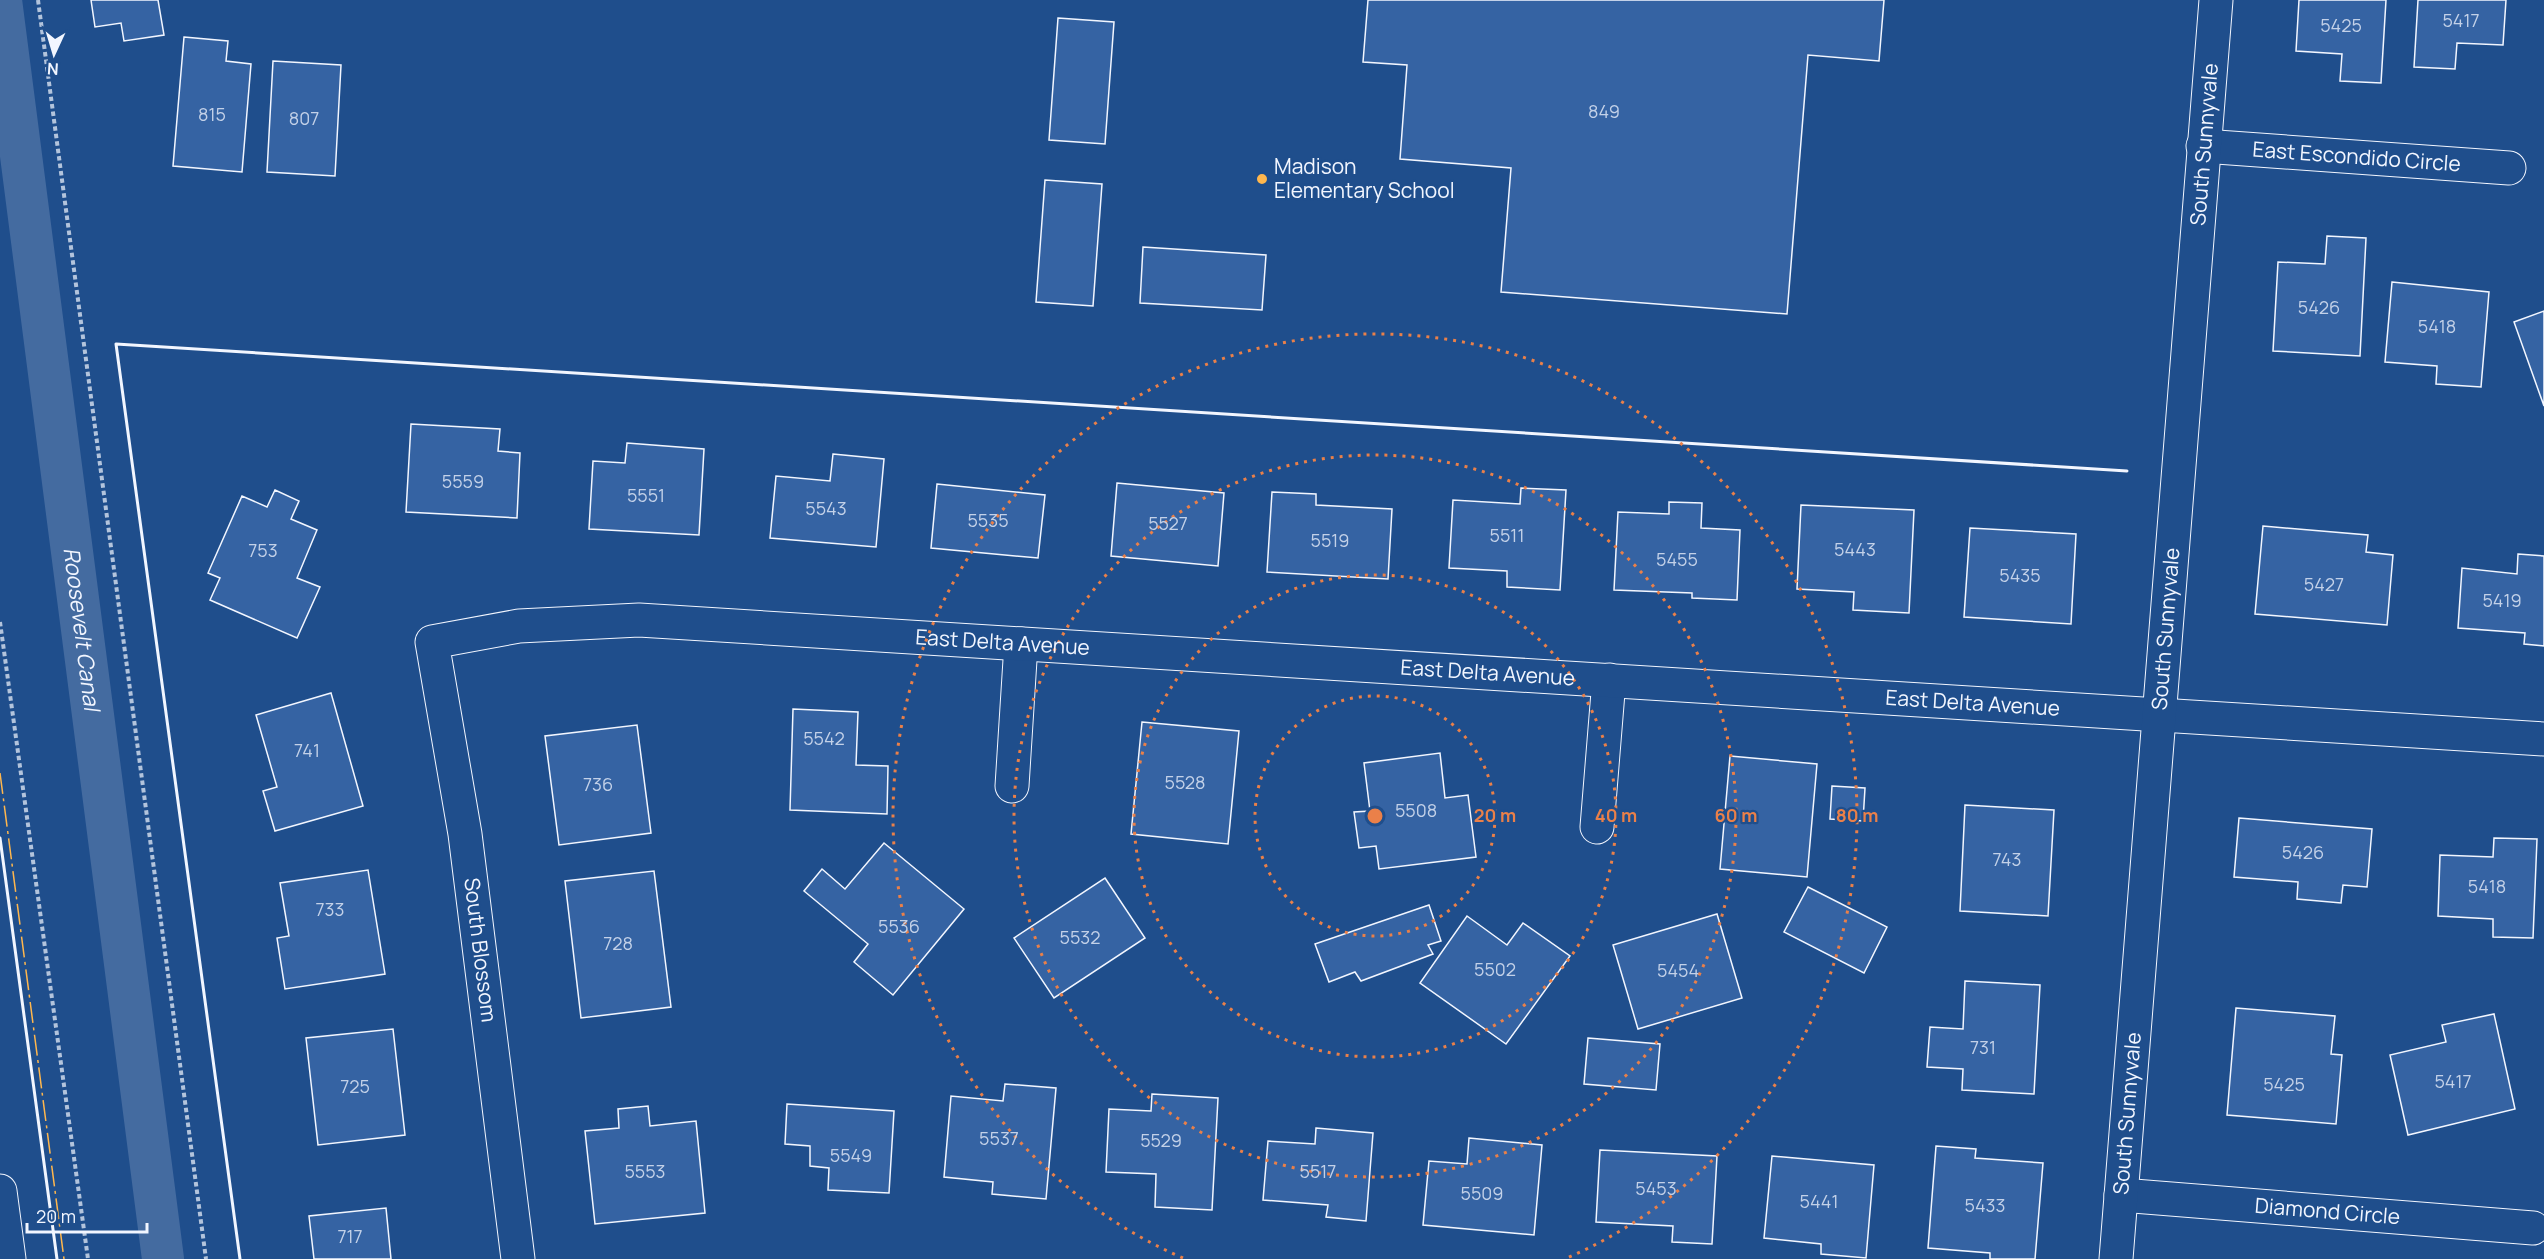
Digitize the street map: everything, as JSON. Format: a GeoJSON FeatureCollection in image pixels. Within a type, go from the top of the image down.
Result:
{"type":"FeatureCollection","features":[{"type":"Feature","properties":{"kind":"street","name":"South Sunnyvale"},"geometry":{"type":"LineString","coordinates":[[2116,1259],[2216,0]]}},
{"type":"Feature","properties":{"kind":"street","name":"East Escondido Circle"},"geometry":{"type":"LineString","coordinates":[[2203,146],[2510,168]]}},
{"type":"Feature","properties":{"kind":"street","name":"East Delta Avenue"},"geometry":{"type":"LineString","coordinates":[[432,642],[519,626],[639,620],[2544,739]]}},
{"type":"Feature","properties":{"kind":"street","name":"South Blossom"},"geometry":{"type":"LineString","coordinates":[[432,642],[465,834],[518,1259]]}},
{"type":"Feature","properties":{"kind":"street"},"geometry":{"type":"LineString","coordinates":[[1012,786],[1021,644]]}},
{"type":"Feature","properties":{"kind":"street"},"geometry":{"type":"LineString","coordinates":[[1597,827],[1609,680]]}},
{"type":"Feature","properties":{"kind":"street"},"geometry":{"type":"LineString","coordinates":[[0,1191],[9,1259]]}},
{"type":"Feature","properties":{"kind":"street","name":"Diamond Circle"},"geometry":{"type":"LineString","coordinates":[[2121,1195],[2533,1228]]}},
{"type":"Feature","properties":{"kind":"path"},"geometry":{"type":"LineString","coordinates":[[38,0],[206,1259]]}},
{"type":"Feature","properties":{"kind":"path"},"geometry":{"type":"LineString","coordinates":[[0,622],[88,1259]]}},
{"type":"Feature","properties":{"kind":"building"},"geometry":{"type":"Polygon","coordinates":[[[91,0],[158,0],[164,35],[124,41],[121,23],[95,27],[91,0]]]}},
{"type":"Feature","properties":{"kind":"building"},"geometry":{"type":"Polygon","coordinates":[[[1368,0],[1884,0],[1879,61],[1808,55],[1787,314],[1501,292],[1511,168],[1400,159],[1407,65],[1363,62],[1368,0]]]}},
{"type":"Feature","properties":{"kind":"building"},"geometry":{"type":"Polygon","coordinates":[[[2299,0],[2386,0],[2381,83],[2340,81],[2342,54],[2296,51],[2299,0]]]}},
{"type":"Feature","properties":{"kind":"building"},"geometry":{"type":"Polygon","coordinates":[[[2418,0],[2506,0],[2503,45],[2457,43],[2455,69],[2414,67],[2418,0]]]}},
{"type":"Feature","properties":{"kind":"building"},"geometry":{"type":"Polygon","coordinates":[[[1058,18],[1114,22],[1105,144],[1049,140],[1058,18]]]}},
{"type":"Feature","properties":{"kind":"building"},"geometry":{"type":"Polygon","coordinates":[[[184,37],[228,41],[226,61],[251,64],[242,172],[173,166],[184,37]]]}},
{"type":"Feature","properties":{"kind":"building"},"geometry":{"type":"Polygon","coordinates":[[[273,61],[341,65],[335,176],[267,172],[273,61]]]}},
{"type":"Feature","properties":{"kind":"building"},"geometry":{"type":"Polygon","coordinates":[[[1045,180],[1102,184],[1093,306],[1036,302],[1045,180]]]}},
{"type":"Feature","properties":{"kind":"building"},"geometry":{"type":"Polygon","coordinates":[[[2327,236],[2366,238],[2360,356],[2273,351],[2278,262],[2325,264],[2327,236]]]}},
{"type":"Feature","properties":{"kind":"building"},"geometry":{"type":"Polygon","coordinates":[[[1143,247],[1266,255],[1262,310],[1140,303],[1143,247]]]}},
{"type":"Feature","properties":{"kind":"building"},"geometry":{"type":"Polygon","coordinates":[[[2392,282],[2489,292],[2481,387],[2436,384],[2437,366],[2385,362],[2392,282]]]}},
{"type":"Feature","properties":{"kind":"building"},"geometry":{"type":"Polygon","coordinates":[[[2544,311],[2544,406],[2514,322],[2544,311]]]}},
{"type":"Feature","properties":{"kind":"building"},"geometry":{"type":"Polygon","coordinates":[[[411,424],[500,429],[498,451],[520,453],[517,518],[406,512],[411,424]]]}},
{"type":"Feature","properties":{"kind":"building"},"geometry":{"type":"Polygon","coordinates":[[[627,443],[704,449],[699,535],[589,529],[593,461],[625,463],[627,443]]]}},
{"type":"Feature","properties":{"kind":"building"},"geometry":{"type":"Polygon","coordinates":[[[833,454],[884,459],[876,547],[770,538],[776,476],[830,481],[833,454]]]}},
{"type":"Feature","properties":{"kind":"building"},"geometry":{"type":"Polygon","coordinates":[[[1117,483],[1224,493],[1218,566],[1111,556],[1117,483]]]}},
{"type":"Feature","properties":{"kind":"building"},"geometry":{"type":"Polygon","coordinates":[[[937,484],[1045,495],[1038,558],[931,548],[937,484]]]}},
{"type":"Feature","properties":{"kind":"building"},"geometry":{"type":"Polygon","coordinates":[[[1521,488],[1566,490],[1560,590],[1507,587],[1507,571],[1449,568],[1453,500],[1520,504],[1521,488]]]}},
{"type":"Feature","properties":{"kind":"building"},"geometry":{"type":"Polygon","coordinates":[[[275,490],[299,501],[291,519],[317,530],[297,578],[320,587],[297,638],[210,600],[220,578],[208,573],[242,496],[267,507],[275,490]]]}},
{"type":"Feature","properties":{"kind":"building"},"geometry":{"type":"Polygon","coordinates":[[[1272,492],[1316,494],[1316,505],[1392,509],[1388,579],[1267,572],[1272,492]]]}},
{"type":"Feature","properties":{"kind":"building"},"geometry":{"type":"Polygon","coordinates":[[[1669,502],[1702,503],[1701,528],[1740,530],[1737,600],[1692,598],[1692,593],[1614,590],[1618,512],[1669,514],[1669,502]]]}},
{"type":"Feature","properties":{"kind":"building"},"geometry":{"type":"Polygon","coordinates":[[[1801,505],[1914,510],[1909,613],[1853,610],[1854,592],[1797,589],[1801,505]]]}},
{"type":"Feature","properties":{"kind":"building"},"geometry":{"type":"Polygon","coordinates":[[[2263,526],[2368,535],[2366,552],[2393,555],[2387,625],[2255,614],[2263,526]]]}},
{"type":"Feature","properties":{"kind":"building"},"geometry":{"type":"Polygon","coordinates":[[[1970,528],[2076,534],[2071,624],[1964,617],[1970,528]]]}},
{"type":"Feature","properties":{"kind":"building"},"geometry":{"type":"Polygon","coordinates":[[[2518,554],[2544,556],[2544,646],[2524,644],[2525,633],[2458,628],[2462,568],[2517,574],[2518,554]]]}},
{"type":"Feature","properties":{"kind":"building"},"geometry":{"type":"Polygon","coordinates":[[[331,693],[363,806],[275,831],[263,791],[277,787],[256,715],[331,693]]]}},
{"type":"Feature","properties":{"kind":"building"},"geometry":{"type":"Polygon","coordinates":[[[793,709],[858,712],[856,765],[888,766],[887,814],[790,810],[793,709]]]}},
{"type":"Feature","properties":{"kind":"building"},"geometry":{"type":"Polygon","coordinates":[[[1142,722],[1239,731],[1228,844],[1131,834],[1142,722]]]}},
{"type":"Feature","properties":{"kind":"building"},"geometry":{"type":"Polygon","coordinates":[[[637,725],[651,833],[559,845],[545,736],[637,725]]]}},
{"type":"Feature","properties":{"kind":"building"},"geometry":{"type":"Polygon","coordinates":[[[1440,753],[1445,798],[1468,795],[1476,857],[1379,869],[1376,846],[1359,848],[1354,812],[1370,811],[1364,763],[1440,753]]]}},
{"type":"Feature","properties":{"kind":"building"},"geometry":{"type":"Polygon","coordinates":[[[1730,756],[1817,764],[1807,877],[1720,869],[1730,756]]]}},
{"type":"Feature","properties":{"kind":"building"},"geometry":{"type":"Polygon","coordinates":[[[1832,786],[1865,788],[1863,821],[1830,819],[1832,786]]]}},
{"type":"Feature","properties":{"kind":"building"},"geometry":{"type":"Polygon","coordinates":[[[1965,805],[2054,810],[2048,916],[1960,911],[1965,805]]]}},
{"type":"Feature","properties":{"kind":"building"},"geometry":{"type":"Polygon","coordinates":[[[2239,818],[2372,829],[2367,887],[2343,885],[2341,903],[2297,899],[2298,882],[2234,877],[2239,818]]]}},
{"type":"Feature","properties":{"kind":"building"},"geometry":{"type":"Polygon","coordinates":[[[2494,838],[2537,839],[2533,938],[2493,937],[2493,919],[2438,916],[2440,855],[2493,857],[2494,838]]]}},
{"type":"Feature","properties":{"kind":"building"},"geometry":{"type":"Polygon","coordinates":[[[884,843],[964,909],[893,995],[854,962],[868,944],[804,891],[822,869],[845,889],[884,843]]]}},
{"type":"Feature","properties":{"kind":"building"},"geometry":{"type":"Polygon","coordinates":[[[368,870],[385,974],[285,989],[277,938],[289,936],[280,883],[368,870]]]}},
{"type":"Feature","properties":{"kind":"building"},"geometry":{"type":"Polygon","coordinates":[[[654,871],[671,1007],[581,1018],[565,881],[654,871]]]}},
{"type":"Feature","properties":{"kind":"building"},"geometry":{"type":"Polygon","coordinates":[[[1105,878],[1145,938],[1054,998],[1014,938],[1105,878]]]}},
{"type":"Feature","properties":{"kind":"building"},"geometry":{"type":"Polygon","coordinates":[[[1808,887],[1887,927],[1864,973],[1784,932],[1808,887]]]}},
{"type":"Feature","properties":{"kind":"building"},"geometry":{"type":"Polygon","coordinates":[[[1429,905],[1441,941],[1428,945],[1433,954],[1361,981],[1355,972],[1329,982],[1315,944],[1429,905]]]}},
{"type":"Feature","properties":{"kind":"building"},"geometry":{"type":"Polygon","coordinates":[[[1717,914],[1742,998],[1638,1029],[1613,945],[1717,914]]]}},
{"type":"Feature","properties":{"kind":"building"},"geometry":{"type":"Polygon","coordinates":[[[1467,916],[1507,945],[1523,923],[1570,956],[1506,1044],[1420,983],[1467,916]]]}},
{"type":"Feature","properties":{"kind":"building"},"geometry":{"type":"Polygon","coordinates":[[[1965,981],[2040,985],[2034,1094],[1962,1090],[1963,1069],[1927,1067],[1930,1027],[1963,1029],[1965,981]]]}},
{"type":"Feature","properties":{"kind":"building"},"geometry":{"type":"Polygon","coordinates":[[[2236,1008],[2335,1016],[2331,1054],[2342,1055],[2336,1124],[2227,1115],[2236,1008]]]}},
{"type":"Feature","properties":{"kind":"building"},"geometry":{"type":"Polygon","coordinates":[[[2494,1014],[2515,1109],[2408,1135],[2390,1055],[2446,1042],[2442,1025],[2494,1014]]]}},
{"type":"Feature","properties":{"kind":"building"},"geometry":{"type":"Polygon","coordinates":[[[393,1029],[405,1135],[318,1145],[306,1038],[393,1029]]]}},
{"type":"Feature","properties":{"kind":"building"},"geometry":{"type":"Polygon","coordinates":[[[1588,1038],[1660,1044],[1656,1090],[1584,1084],[1588,1038]]]}},
{"type":"Feature","properties":{"kind":"building"},"geometry":{"type":"Polygon","coordinates":[[[1005,1084],[1056,1088],[1046,1199],[992,1194],[993,1182],[944,1177],[951,1096],[1003,1101],[1005,1084]]]}},
{"type":"Feature","properties":{"kind":"building"},"geometry":{"type":"Polygon","coordinates":[[[1152,1094],[1218,1098],[1212,1210],[1155,1207],[1156,1174],[1106,1172],[1109,1109],[1151,1111],[1152,1094]]]}},
{"type":"Feature","properties":{"kind":"building"},"geometry":{"type":"Polygon","coordinates":[[[787,1104],[894,1111],[889,1193],[828,1190],[829,1168],[810,1166],[810,1146],[785,1144],[787,1104]]]}},
{"type":"Feature","properties":{"kind":"building"},"geometry":{"type":"Polygon","coordinates":[[[648,1106],[650,1126],[696,1121],[705,1213],[595,1224],[585,1131],[619,1128],[618,1109],[648,1106]]]}},
{"type":"Feature","properties":{"kind":"building"},"geometry":{"type":"Polygon","coordinates":[[[1316,1128],[1373,1133],[1366,1221],[1326,1217],[1328,1205],[1263,1200],[1268,1141],[1315,1144],[1316,1128]]]}},
{"type":"Feature","properties":{"kind":"building"},"geometry":{"type":"Polygon","coordinates":[[[1469,1138],[1542,1145],[1534,1235],[1423,1225],[1429,1161],[1467,1164],[1469,1138]]]}},
{"type":"Feature","properties":{"kind":"building"},"geometry":{"type":"Polygon","coordinates":[[[1936,1146],[1976,1149],[1975,1158],[2043,1163],[2035,1259],[1990,1259],[1990,1253],[1928,1248],[1936,1146]]]}},
{"type":"Feature","properties":{"kind":"building"},"geometry":{"type":"Polygon","coordinates":[[[1600,1150],[1717,1156],[1712,1244],[1672,1242],[1673,1226],[1596,1222],[1600,1150]]]}},
{"type":"Feature","properties":{"kind":"building"},"geometry":{"type":"Polygon","coordinates":[[[1772,1156],[1874,1165],[1866,1258],[1821,1254],[1821,1244],[1764,1238],[1772,1156]]]}},
{"type":"Feature","properties":{"kind":"building"},"geometry":{"type":"Polygon","coordinates":[[[386,1208],[391,1259],[314,1259],[309,1216],[386,1208]]]}},
{"type":"Feature","properties":{"kind":"waterway","name":"Roosevelt Canal"},"geometry":{"type":"LineString","coordinates":[[1,0],[163,1259]]}},
{"type":"Feature","properties":{"kind":"wall"},"geometry":{"type":"LineString","coordinates":[[240,1259],[116,344],[2127,471]]}},
{"type":"Feature","properties":{"kind":"wall"},"geometry":{"type":"LineString","coordinates":[[0,838],[57,1259]]}},
{"type":"Feature","properties":{"kind":"power"},"geometry":{"type":"LineString","coordinates":[[0,773],[64,1259]]}},
{"type":"Feature","properties":{"kind":"place","name":"Madison Elementary School"},"geometry":{"type":"Point","coordinates":[1262,179]}}]}
